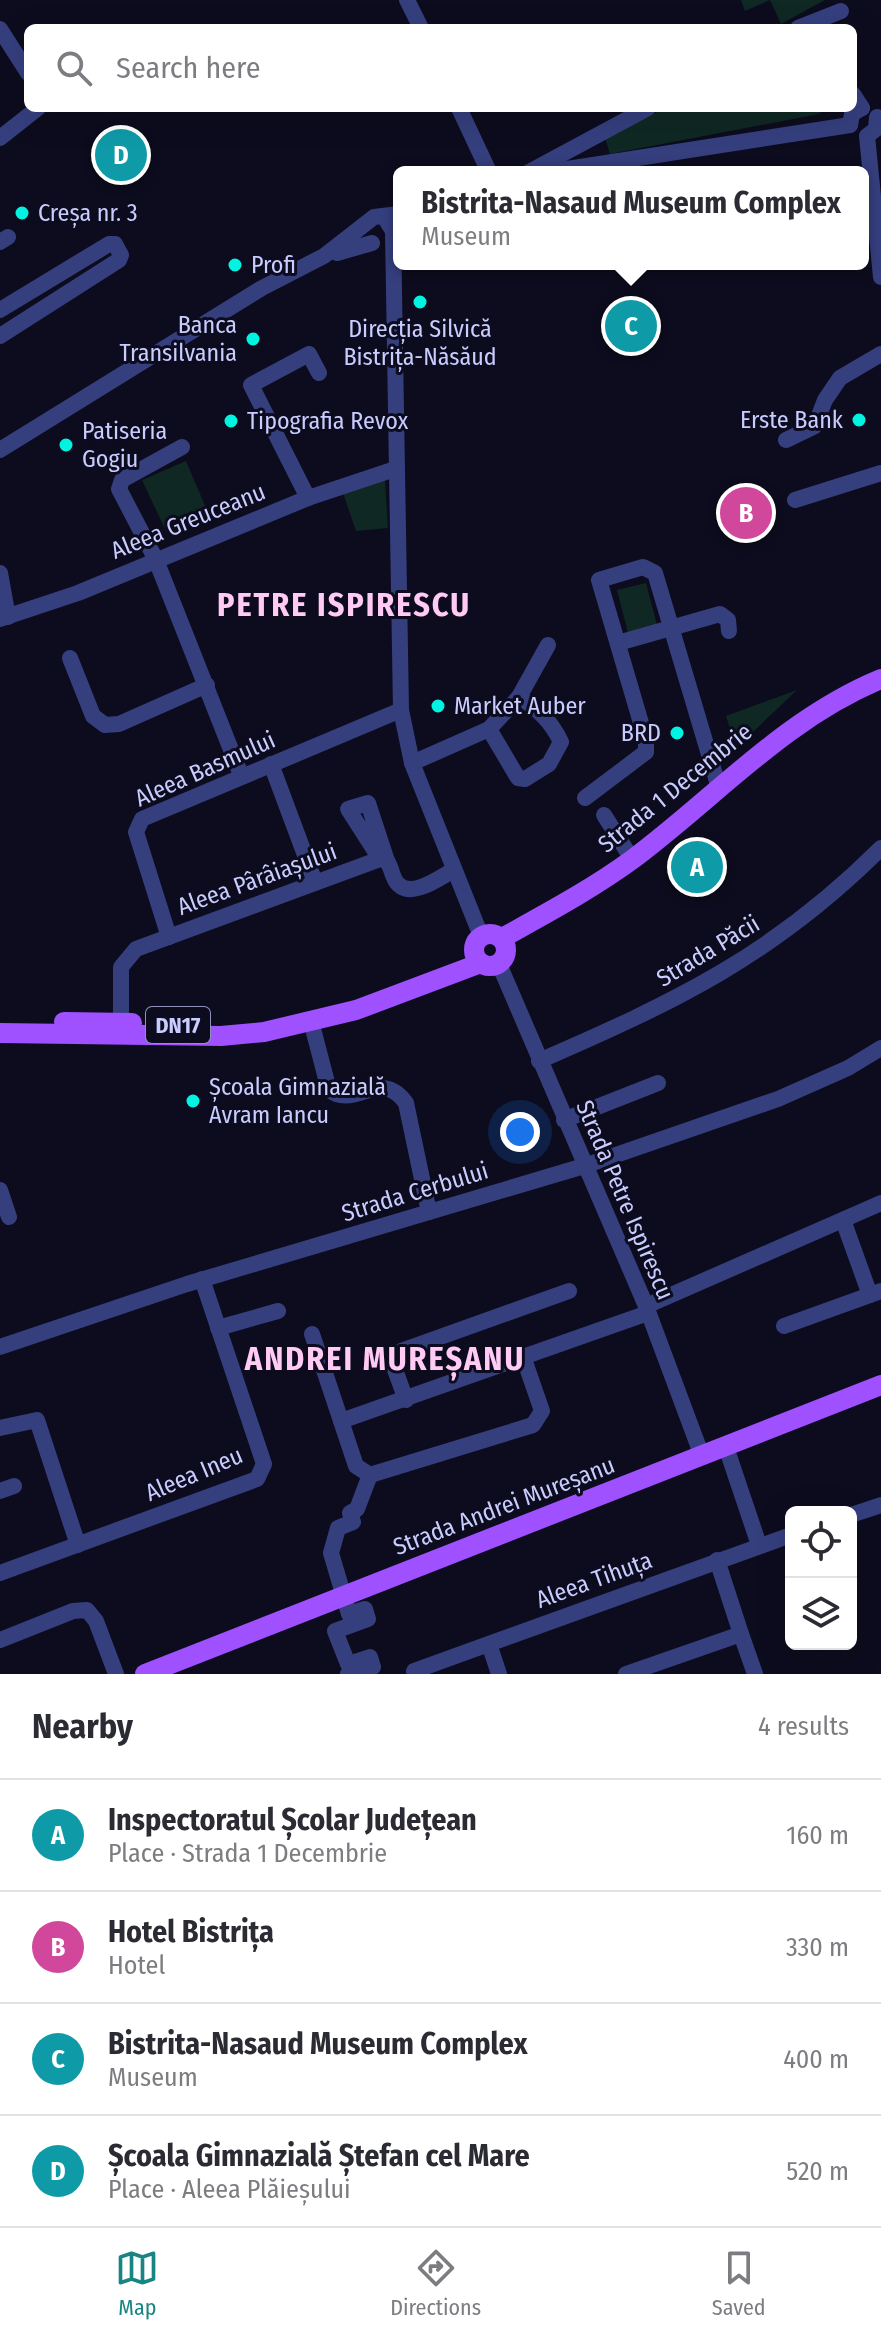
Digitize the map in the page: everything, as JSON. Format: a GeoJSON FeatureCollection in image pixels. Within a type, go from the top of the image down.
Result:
{"type":"FeatureCollection","features":[{"type":"Feature","properties":{"kind":"main road","name":"Strada 1 Decembrie"},"geometry":{"type":"LineString","coordinates":[[0,1020],[220,1026],[261,1022],[364,996],[490,949],[632,859],[803,719],[881,679]]}},
{"type":"Feature","properties":{"kind":"main road","name":"Strada 1 Decembrie"},"geometry":{"type":"LineString","coordinates":[[0,1033],[221,1036],[356,1010],[575,909],[638,867],[808,727],[881,691]]}},
{"type":"Feature","properties":{"kind":"main road","name":"Strada Andrei Mureșanu"},"geometry":{"type":"LineString","coordinates":[[145,1674],[881,1385]]}},
{"type":"Feature","properties":{"kind":"street"},"geometry":{"type":"LineString","coordinates":[[407,0],[419,24]]}},
{"type":"Feature","properties":{"kind":"street"},"geometry":{"type":"LineString","coordinates":[[809,24],[841,13]]}},
{"type":"Feature","properties":{"kind":"street"},"geometry":{"type":"LineString","coordinates":[[0,29],[24,67]]}},
{"type":"Feature","properties":{"kind":"street"},"geometry":{"type":"LineString","coordinates":[[853,112],[850,125],[856,134],[867,136],[876,129],[879,117],[857,101]]}},
{"type":"Feature","properties":{"kind":"street"},"geometry":{"type":"LineString","coordinates":[[0,138],[33,112]]}},
{"type":"Feature","properties":{"kind":"street"},"geometry":{"type":"LineString","coordinates":[[461,112],[486,166]]}},
{"type":"Feature","properties":{"kind":"street"},"geometry":{"type":"LineString","coordinates":[[540,166],[641,112]]}},
{"type":"Feature","properties":{"kind":"street"},"geometry":{"type":"LineString","coordinates":[[587,166],[850,125]]}},
{"type":"Feature","properties":{"kind":"street"},"geometry":{"type":"LineString","coordinates":[[867,136],[881,277]]}},
{"type":"Feature","properties":{"kind":"street"},"geometry":{"type":"LineString","coordinates":[[1,448],[262,288],[324,256],[374,217],[393,225]]}},
{"type":"Feature","properties":{"kind":"street","name":"Strada Petre Ispirescu"},"geometry":{"type":"LineString","coordinates":[[366,225],[366,237],[374,243],[391,284]]}},
{"type":"Feature","properties":{"kind":"street"},"geometry":{"type":"LineString","coordinates":[[324,256],[374,243],[383,244],[393,227]]}},
{"type":"Feature","properties":{"kind":"street"},"geometry":{"type":"LineString","coordinates":[[0,310],[109,244],[115,244],[120,250],[119,260],[0,336]]}},
{"type":"Feature","properties":{"kind":"street","name":"Strada Petre Ispirescu"},"geometry":{"type":"LineString","coordinates":[[393,245],[391,284],[401,710],[412,763],[454,870],[647,1309],[702,1456]]}},
{"type":"Feature","properties":{"kind":"street"},"geometry":{"type":"LineString","coordinates":[[308,498],[251,385],[309,354],[319,373]]}},
{"type":"Feature","properties":{"kind":"street"},"geometry":{"type":"LineString","coordinates":[[786,440],[815,426],[825,400],[840,378],[881,354]]}},
{"type":"Feature","properties":{"kind":"street"},"geometry":{"type":"LineString","coordinates":[[182,447],[120,484],[119,489],[156,560],[241,775]]}},
{"type":"Feature","properties":{"kind":"street","name":"Aleea Greuceanu"},"geometry":{"type":"LineString","coordinates":[[4,618],[308,498],[395,469]]}},
{"type":"Feature","properties":{"kind":"street"},"geometry":{"type":"LineString","coordinates":[[795,500],[799,496],[881,473]]}},
{"type":"Feature","properties":{"kind":"street"},"geometry":{"type":"LineString","coordinates":[[585,798],[646,752],[646,740],[599,580],[643,567],[655,573],[719,788]]}},
{"type":"Feature","properties":{"kind":"street"},"geometry":{"type":"LineString","coordinates":[[0,573],[4,618]]}},
{"type":"Feature","properties":{"kind":"street"},"geometry":{"type":"LineString","coordinates":[[618,643],[720,614],[728,620],[729,631]]}},
{"type":"Feature","properties":{"kind":"street"},"geometry":{"type":"LineString","coordinates":[[412,763],[489,729],[519,697],[548,645]]}},
{"type":"Feature","properties":{"kind":"street"},"geometry":{"type":"LineString","coordinates":[[70,658],[93,716],[105,725],[119,724],[207,685]]}},
{"type":"Feature","properties":{"kind":"street"},"geometry":{"type":"LineString","coordinates":[[489,729],[518,778],[525,779],[549,764],[561,742],[540,710],[519,697]]}},
{"type":"Feature","properties":{"kind":"street","name":"Aleea Basmului"},"geometry":{"type":"LineString","coordinates":[[169,937],[136,826],[146,816],[401,710]]}},
{"type":"Feature","properties":{"kind":"street"},"geometry":{"type":"LineString","coordinates":[[271,764],[315,882]]}},
{"type":"Feature","properties":{"kind":"street"},"geometry":{"type":"LineString","coordinates":[[604,815],[632,859]]}},
{"type":"Feature","properties":{"kind":"street","name":"Strada Păcii"},"geometry":{"type":"LineString","coordinates":[[539,1061],[652,1012],[737,966],[829,900],[881,848]]}},
{"type":"Feature","properties":{"kind":"street","name":"Aleea Pârâiașului"},"geometry":{"type":"LineString","coordinates":[[121,1023],[120,976],[125,960],[136,949],[383,860],[395,881],[408,889],[416,889],[454,870]]}},
{"type":"Feature","properties":{"kind":"street"},"geometry":{"type":"LineString","coordinates":[[311,1021],[329,1090],[343,1096],[384,1087],[406,1103],[429,1212]]}},
{"type":"Feature","properties":{"kind":"street","name":"Strada Cerbului"},"geometry":{"type":"LineString","coordinates":[[0,1347],[202,1279],[584,1166],[778,1099],[848,1068],[881,1048]]}},
{"type":"Feature","properties":{"kind":"street"},"geometry":{"type":"LineString","coordinates":[[564,1120],[658,1083]]}},
{"type":"Feature","properties":{"kind":"street"},"geometry":{"type":"LineString","coordinates":[[0,1190],[9,1217]]}},
{"type":"Feature","properties":{"kind":"street"},"geometry":{"type":"LineString","coordinates":[[341,1421],[524,1359],[647,1309],[881,1203]]}},
{"type":"Feature","properties":{"kind":"street"},"geometry":{"type":"LineString","coordinates":[[784,1326],[876,1293],[843,1220]]}},
{"type":"Feature","properties":{"kind":"street","name":"Aleea Ineu"},"geometry":{"type":"LineString","coordinates":[[0,1573],[248,1484],[262,1472],[264,1464],[202,1279]]}},
{"type":"Feature","properties":{"kind":"street"},"geometry":{"type":"LineString","coordinates":[[406,1400],[394,1367],[401,1351],[569,1291]]}},
{"type":"Feature","properties":{"kind":"street"},"geometry":{"type":"LineString","coordinates":[[218,1328],[278,1311]]}},
{"type":"Feature","properties":{"kind":"street"},"geometry":{"type":"LineString","coordinates":[[312,1334],[356,1466],[370,1475]]}},
{"type":"Feature","properties":{"kind":"street"},"geometry":{"type":"LineString","coordinates":[[370,1475],[537,1422],[541,1405],[524,1359]]}},
{"type":"Feature","properties":{"kind":"street"},"geometry":{"type":"LineString","coordinates":[[0,1428],[37,1420],[78,1545]]}},
{"type":"Feature","properties":{"kind":"street"},"geometry":{"type":"LineString","coordinates":[[726,1447],[759,1545]]}},
{"type":"Feature","properties":{"kind":"street"},"geometry":{"type":"LineString","coordinates":[[348,1674],[373,1667],[370,1657],[348,1664],[335,1631],[368,1619],[365,1609],[349,1614],[331,1553],[338,1528],[353,1522],[350,1513],[357,1509],[370,1475]]}},
{"type":"Feature","properties":{"kind":"street"},"geometry":{"type":"LineString","coordinates":[[857,1513],[881,1505]]}},
{"type":"Feature","properties":{"kind":"street","name":"Aleea Tihuța"},"geometry":{"type":"LineString","coordinates":[[415,1672],[785,1537]]}},
{"type":"Feature","properties":{"kind":"street"},"geometry":{"type":"LineString","coordinates":[[717,1560],[755,1674]]}},
{"type":"Feature","properties":{"kind":"street"},"geometry":{"type":"LineString","coordinates":[[0,1640],[73,1611],[87,1610],[96,1621],[116,1674]]}},
{"type":"Feature","properties":{"kind":"street"},"geometry":{"type":"LineString","coordinates":[[626,1674],[741,1634]]}},
{"type":"Feature","properties":{"kind":"street"},"geometry":{"type":"LineString","coordinates":[[489,1644],[499,1674]]}},
{"type":"Feature","properties":{"kind":"green space"},"geometry":{"type":"Polygon","coordinates":[[[741,0],[770,0],[745,11],[741,0]]]}},
{"type":"Feature","properties":{"kind":"green space"},"geometry":{"type":"Polygon","coordinates":[[[770,0],[825,0],[781,24],[770,0]]]}},
{"type":"Feature","properties":{"kind":"green space"},"geometry":{"type":"Polygon","coordinates":[[[657,112],[821,112],[610,154],[605,138],[657,112]]]}},
{"type":"Feature","properties":{"kind":"green space"},"geometry":{"type":"Polygon","coordinates":[[[186,461],[209,515],[166,531],[142,480],[186,461]]]}},
{"type":"Feature","properties":{"kind":"green space"},"geometry":{"type":"Polygon","coordinates":[[[385,480],[388,528],[356,531],[343,493],[385,480]]]}},
{"type":"Feature","properties":{"kind":"green space"},"geometry":{"type":"Polygon","coordinates":[[[646,583],[657,625],[628,633],[617,590],[646,583]]]}},
{"type":"Feature","properties":{"kind":"green space"},"geometry":{"type":"Polygon","coordinates":[[[797,690],[736,748],[726,716],[797,690]]]}},
{"type":"Feature","properties":{"kind":"place","name":"Școala Gimnazială Ștefan cel Mare"},"geometry":{"type":"Point","coordinates":[121,155]}},
{"type":"Feature","properties":{"kind":"place","name":"Creșa nr. 3"},"geometry":{"type":"Point","coordinates":[22,213]}},
{"type":"Feature","properties":{"kind":"place","name":"Profi"},"geometry":{"type":"Point","coordinates":[235,265]}},
{"type":"Feature","properties":{"kind":"place","name":"Direcția Silvică Bistrița-Năsăud"},"geometry":{"type":"Point","coordinates":[420,302]}},
{"type":"Feature","properties":{"kind":"place","name":"Bistrita-Nasaud Museum Complex"},"geometry":{"type":"Point","coordinates":[631,326]}},
{"type":"Feature","properties":{"kind":"place","name":"Banca Transilvania"},"geometry":{"type":"Point","coordinates":[253,339]}},
{"type":"Feature","properties":{"kind":"place","name":"Erste Bank"},"geometry":{"type":"Point","coordinates":[859,420]}},
{"type":"Feature","properties":{"kind":"place","name":"Tipografia Revox"},"geometry":{"type":"Point","coordinates":[231,421]}},
{"type":"Feature","properties":{"kind":"place","name":"Patiseria Gogiu"},"geometry":{"type":"Point","coordinates":[66,445]}},
{"type":"Feature","properties":{"kind":"place","name":"Hotel Bistrița"},"geometry":{"type":"Point","coordinates":[746,513]}},
{"type":"Feature","properties":{"kind":"place","name":"Market Auber"},"geometry":{"type":"Point","coordinates":[438,706]}},
{"type":"Feature","properties":{"kind":"place","name":"BRD"},"geometry":{"type":"Point","coordinates":[677,733]}},
{"type":"Feature","properties":{"kind":"place","name":"Inspectoratul Școlar Județean"},"geometry":{"type":"Point","coordinates":[697,867]}},
{"type":"Feature","properties":{"kind":"place","name":"Școala Gimnazială Avram Iancu"},"geometry":{"type":"Point","coordinates":[193,1101]}},
{"type":"Feature","properties":{"kind":"district","name":"PETRE ISPIRESCU"},"geometry":{"type":"Point","coordinates":[344,605]}},
{"type":"Feature","properties":{"kind":"district","name":"ANDREI MUREȘANU"},"geometry":{"type":"Point","coordinates":[385,1359]}}]}
